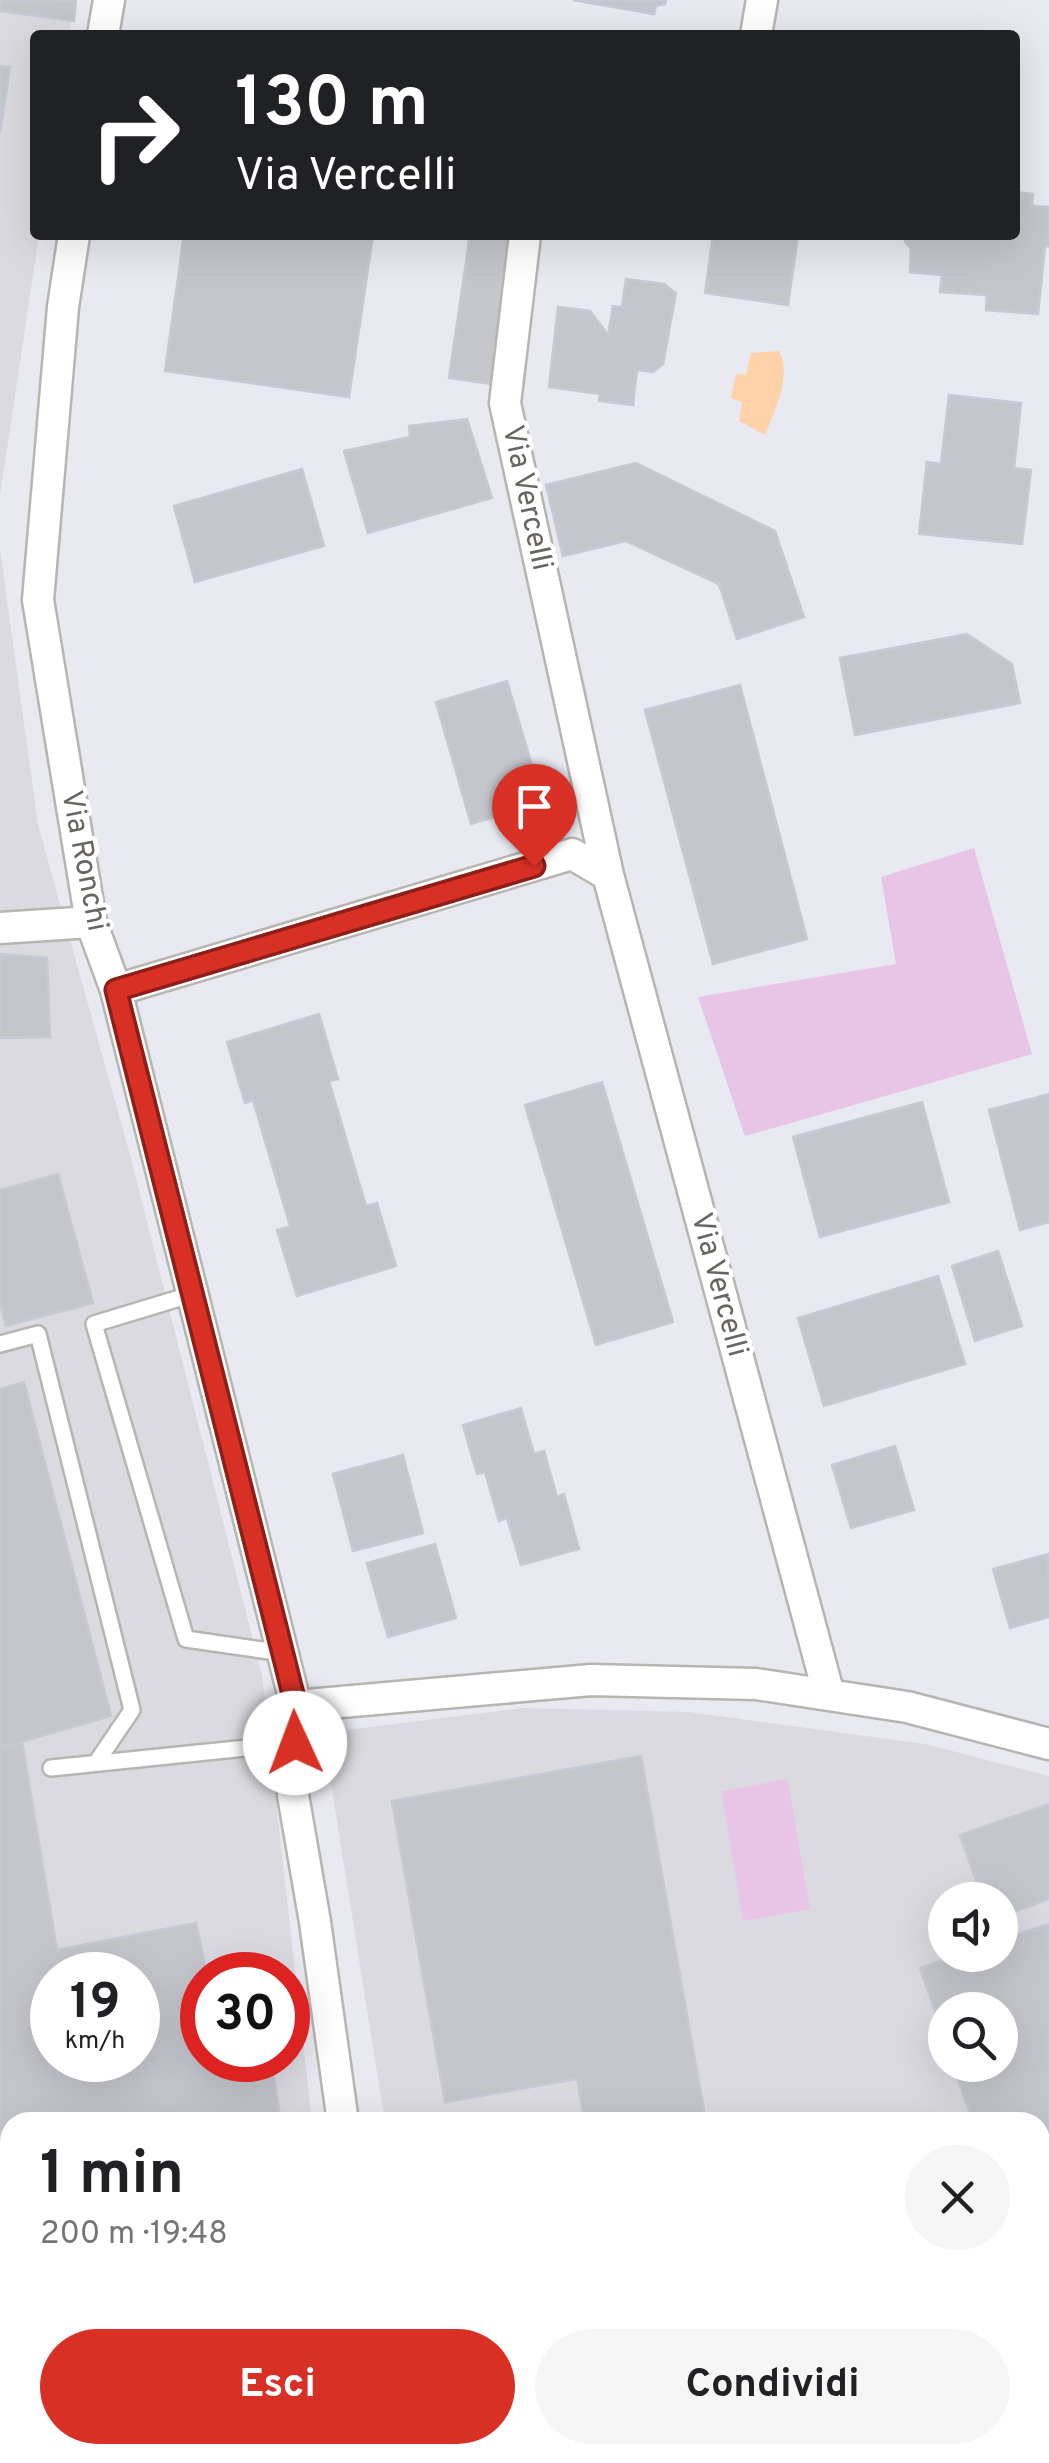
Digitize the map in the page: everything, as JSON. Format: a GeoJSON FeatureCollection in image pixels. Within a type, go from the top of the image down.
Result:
{"type":"FeatureCollection","features":[{"type":"Feature","properties":{"kind":"street"},"geometry":{"type":"LineString","coordinates":[[105,30],[109,0]]}},
{"type":"Feature","properties":{"kind":"street"},"geometry":{"type":"LineString","coordinates":[[757,30],[762,0]]}},
{"type":"Feature","properties":{"kind":"street","name":"Via Ronchi"},"geometry":{"type":"LineString","coordinates":[[73,240],[38,600],[90,922],[116,990],[296,1706],[292,1795],[343,2112]]}},
{"type":"Feature","properties":{"kind":"street","name":"Via Vercelli"},"geometry":{"type":"LineString","coordinates":[[524,240],[505,403],[608,875],[828,1695]]}},
{"type":"Feature","properties":{"kind":"street"},"geometry":{"type":"LineString","coordinates":[[116,990],[572,854],[608,875]]}},
{"type":"Feature","properties":{"kind":"street"},"geometry":{"type":"LineString","coordinates":[[0,928],[90,922]]}},
{"type":"Feature","properties":{"kind":"street"},"geometry":{"type":"LineString","coordinates":[[296,1706],[590,1680],[756,1684],[908,1707],[1049,1744]]}},
{"type":"Feature","properties":{"kind":"lane"},"geometry":{"type":"LineString","coordinates":[[193,1294],[94,1324],[186,1639],[284,1653]]}},
{"type":"Feature","properties":{"kind":"lane"},"geometry":{"type":"LineString","coordinates":[[0,1344],[38,1334],[132,1710],[96,1764]]}},
{"type":"Feature","properties":{"kind":"lane"},"geometry":{"type":"LineString","coordinates":[[51,1768],[295,1743]]}},
{"type":"Feature","properties":{"kind":"shaded area"},"geometry":{"type":"Polygon","coordinates":[[[0,0],[74,0],[70,30],[30,30],[30,240],[38,240],[0,496],[0,0]]]}},
{"type":"Feature","properties":{"kind":"shaded area"},"geometry":{"type":"Polygon","coordinates":[[[779,351],[783,383],[765,435],[739,421],[742,402],[731,398],[736,374],[746,375],[751,353],[779,351]]]}},
{"type":"Feature","properties":{"kind":"shaded area"},"geometry":{"type":"Polygon","coordinates":[[[0,549],[38,825],[130,1155],[262,1676],[293,1952],[180,1952],[180,2082],[308,2082],[311,2112],[0,2112],[0,549]]]}},
{"type":"Feature","properties":{"kind":"shaded area"},"geometry":{"type":"Polygon","coordinates":[[[974,848],[1032,1054],[745,1136],[698,997],[896,964],[881,877],[974,848]]]}},
{"type":"Feature","properties":{"kind":"shaded area"},"geometry":{"type":"Polygon","coordinates":[[[523,1708],[688,1712],[925,1744],[1049,1776],[1049,2112],[383,2112],[323,1733],[523,1708]]]}},
{"type":"Feature","properties":{"kind":"shaded area"},"geometry":{"type":"Polygon","coordinates":[[[788,1779],[810,1909],[743,1921],[721,1791],[788,1779]]]}},
{"type":"Feature","properties":{"kind":"building"},"geometry":{"type":"Polygon","coordinates":[[[0,0],[76,0],[74,21],[0,11],[0,0]]]}},
{"type":"Feature","properties":{"kind":"building"},"geometry":{"type":"Polygon","coordinates":[[[573,0],[666,0],[656,6],[654,14],[573,0]]]}},
{"type":"Feature","properties":{"kind":"building"},"geometry":{"type":"Polygon","coordinates":[[[0,66],[10,67],[0,133],[0,66]]]}},
{"type":"Feature","properties":{"kind":"building"},"geometry":{"type":"Polygon","coordinates":[[[1020,193],[1033,194],[1032,206],[1049,207],[1049,246],[1045,246],[1038,314],[986,310],[987,295],[940,292],[942,275],[910,272],[911,249],[905,242],[1020,240],[1020,193]]]}},
{"type":"Feature","properties":{"kind":"building"},"geometry":{"type":"Polygon","coordinates":[[[183,240],[372,240],[349,397],[165,371],[183,240]]]}},
{"type":"Feature","properties":{"kind":"building"},"geometry":{"type":"Polygon","coordinates":[[[469,240],[521,240],[500,385],[449,378],[469,240]]]}},
{"type":"Feature","properties":{"kind":"building"},"geometry":{"type":"Polygon","coordinates":[[[712,240],[797,240],[788,305],[705,293],[712,240]]]}},
{"type":"Feature","properties":{"kind":"building"},"geometry":{"type":"Polygon","coordinates":[[[626,279],[664,284],[676,293],[663,364],[653,372],[637,370],[633,405],[599,401],[600,394],[549,387],[558,307],[590,311],[608,335],[613,306],[622,307],[626,279]]]}},
{"type":"Feature","properties":{"kind":"building"},"geometry":{"type":"Polygon","coordinates":[[[949,395],[1021,403],[1014,468],[1031,470],[1022,544],[919,534],[927,462],[941,464],[949,395]]]}},
{"type":"Feature","properties":{"kind":"building"},"geometry":{"type":"Polygon","coordinates":[[[467,419],[492,498],[368,533],[344,451],[410,437],[409,426],[467,419]]]}},
{"type":"Feature","properties":{"kind":"building"},"geometry":{"type":"Polygon","coordinates":[[[636,463],[775,531],[804,617],[737,639],[719,584],[626,541],[563,556],[546,485],[636,463]]]}},
{"type":"Feature","properties":{"kind":"building"},"geometry":{"type":"Polygon","coordinates":[[[302,469],[324,546],[195,582],[174,506],[302,469]]]}},
{"type":"Feature","properties":{"kind":"building"},"geometry":{"type":"Polygon","coordinates":[[[967,634],[1012,664],[1020,703],[855,735],[840,658],[967,634]]]}},
{"type":"Feature","properties":{"kind":"building"},"geometry":{"type":"Polygon","coordinates":[[[507,681],[543,803],[471,824],[436,702],[507,681]]]}},
{"type":"Feature","properties":{"kind":"building"},"geometry":{"type":"Polygon","coordinates":[[[740,685],[807,939],[713,964],[645,710],[740,685]]]}},
{"type":"Feature","properties":{"kind":"building"},"geometry":{"type":"Polygon","coordinates":[[[0,954],[47,958],[50,1037],[0,1038],[0,954]]]}},
{"type":"Feature","properties":{"kind":"building"},"geometry":{"type":"Polygon","coordinates":[[[319,1014],[338,1079],[329,1081],[366,1206],[377,1203],[396,1266],[297,1296],[277,1230],[290,1226],[253,1100],[245,1103],[227,1042],[319,1014]]]}},
{"type":"Feature","properties":{"kind":"building"},"geometry":{"type":"Polygon","coordinates":[[[602,1082],[673,1322],[596,1345],[525,1105],[602,1082]]]}},
{"type":"Feature","properties":{"kind":"building"},"geometry":{"type":"Polygon","coordinates":[[[1049,1094],[1049,1222],[1020,1230],[989,1110],[1049,1094]]]}},
{"type":"Feature","properties":{"kind":"building"},"geometry":{"type":"Polygon","coordinates":[[[922,1102],[949,1202],[820,1237],[793,1137],[922,1102]]]}},
{"type":"Feature","properties":{"kind":"building"},"geometry":{"type":"Polygon","coordinates":[[[58,1174],[93,1303],[6,1326],[0,1303],[0,1190],[58,1174]]]}},
{"type":"Feature","properties":{"kind":"building"},"geometry":{"type":"Polygon","coordinates":[[[998,1251],[1022,1326],[975,1341],[952,1266],[998,1251]]]}},
{"type":"Feature","properties":{"kind":"building"},"geometry":{"type":"Polygon","coordinates":[[[938,1276],[965,1364],[824,1406],[798,1318],[938,1276]]]}},
{"type":"Feature","properties":{"kind":"building"},"geometry":{"type":"Polygon","coordinates":[[[24,1382],[111,1716],[0,1748],[0,1389],[24,1382]]]}},
{"type":"Feature","properties":{"kind":"building"},"geometry":{"type":"Polygon","coordinates":[[[521,1408],[534,1454],[544,1451],[557,1497],[564,1494],[579,1549],[521,1565],[507,1518],[499,1521],[485,1472],[477,1474],[463,1425],[521,1408]]]}},
{"type":"Feature","properties":{"kind":"building"},"geometry":{"type":"Polygon","coordinates":[[[895,1446],[914,1510],[851,1528],[832,1465],[895,1446]]]}},
{"type":"Feature","properties":{"kind":"building"},"geometry":{"type":"Polygon","coordinates":[[[403,1455],[423,1533],[353,1551],[333,1474],[403,1455]]]}},
{"type":"Feature","properties":{"kind":"building"},"geometry":{"type":"Polygon","coordinates":[[[435,1544],[456,1618],[388,1637],[367,1563],[435,1544]]]}},
{"type":"Feature","properties":{"kind":"building"},"geometry":{"type":"Polygon","coordinates":[[[1048,1554],[1049,1617],[1010,1628],[993,1569],[1048,1554]]]}},
{"type":"Feature","properties":{"kind":"building"},"geometry":{"type":"Polygon","coordinates":[[[22,1742],[57,1950],[196,1923],[202,1952],[180,1952],[180,2082],[275,2082],[279,2112],[0,2112],[0,1748],[22,1742]]]}},
{"type":"Feature","properties":{"kind":"building"},"geometry":{"type":"Polygon","coordinates":[[[641,1756],[704,2112],[583,2112],[577,2079],[445,2102],[392,1801],[641,1756]]]}},
{"type":"Feature","properties":{"kind":"building"},"geometry":{"type":"Polygon","coordinates":[[[1049,1804],[1049,1899],[1018,1910],[1018,1882],[977,1882],[960,1835],[1049,1804]]]}},
{"type":"Feature","properties":{"kind":"building"},"geometry":{"type":"Polygon","coordinates":[[[1049,1924],[1049,2112],[969,2112],[959,2082],[1018,2082],[1018,1992],[928,1992],[920,1968],[928,1965],[928,1972],[1018,1972],[1018,1934],[1049,1924]]]}},
{"type":"Feature","properties":{"kind":"route"},"geometry":{"type":"LineString","coordinates":[[295,1743],[296,1706],[116,990],[534,866]]}}]}
